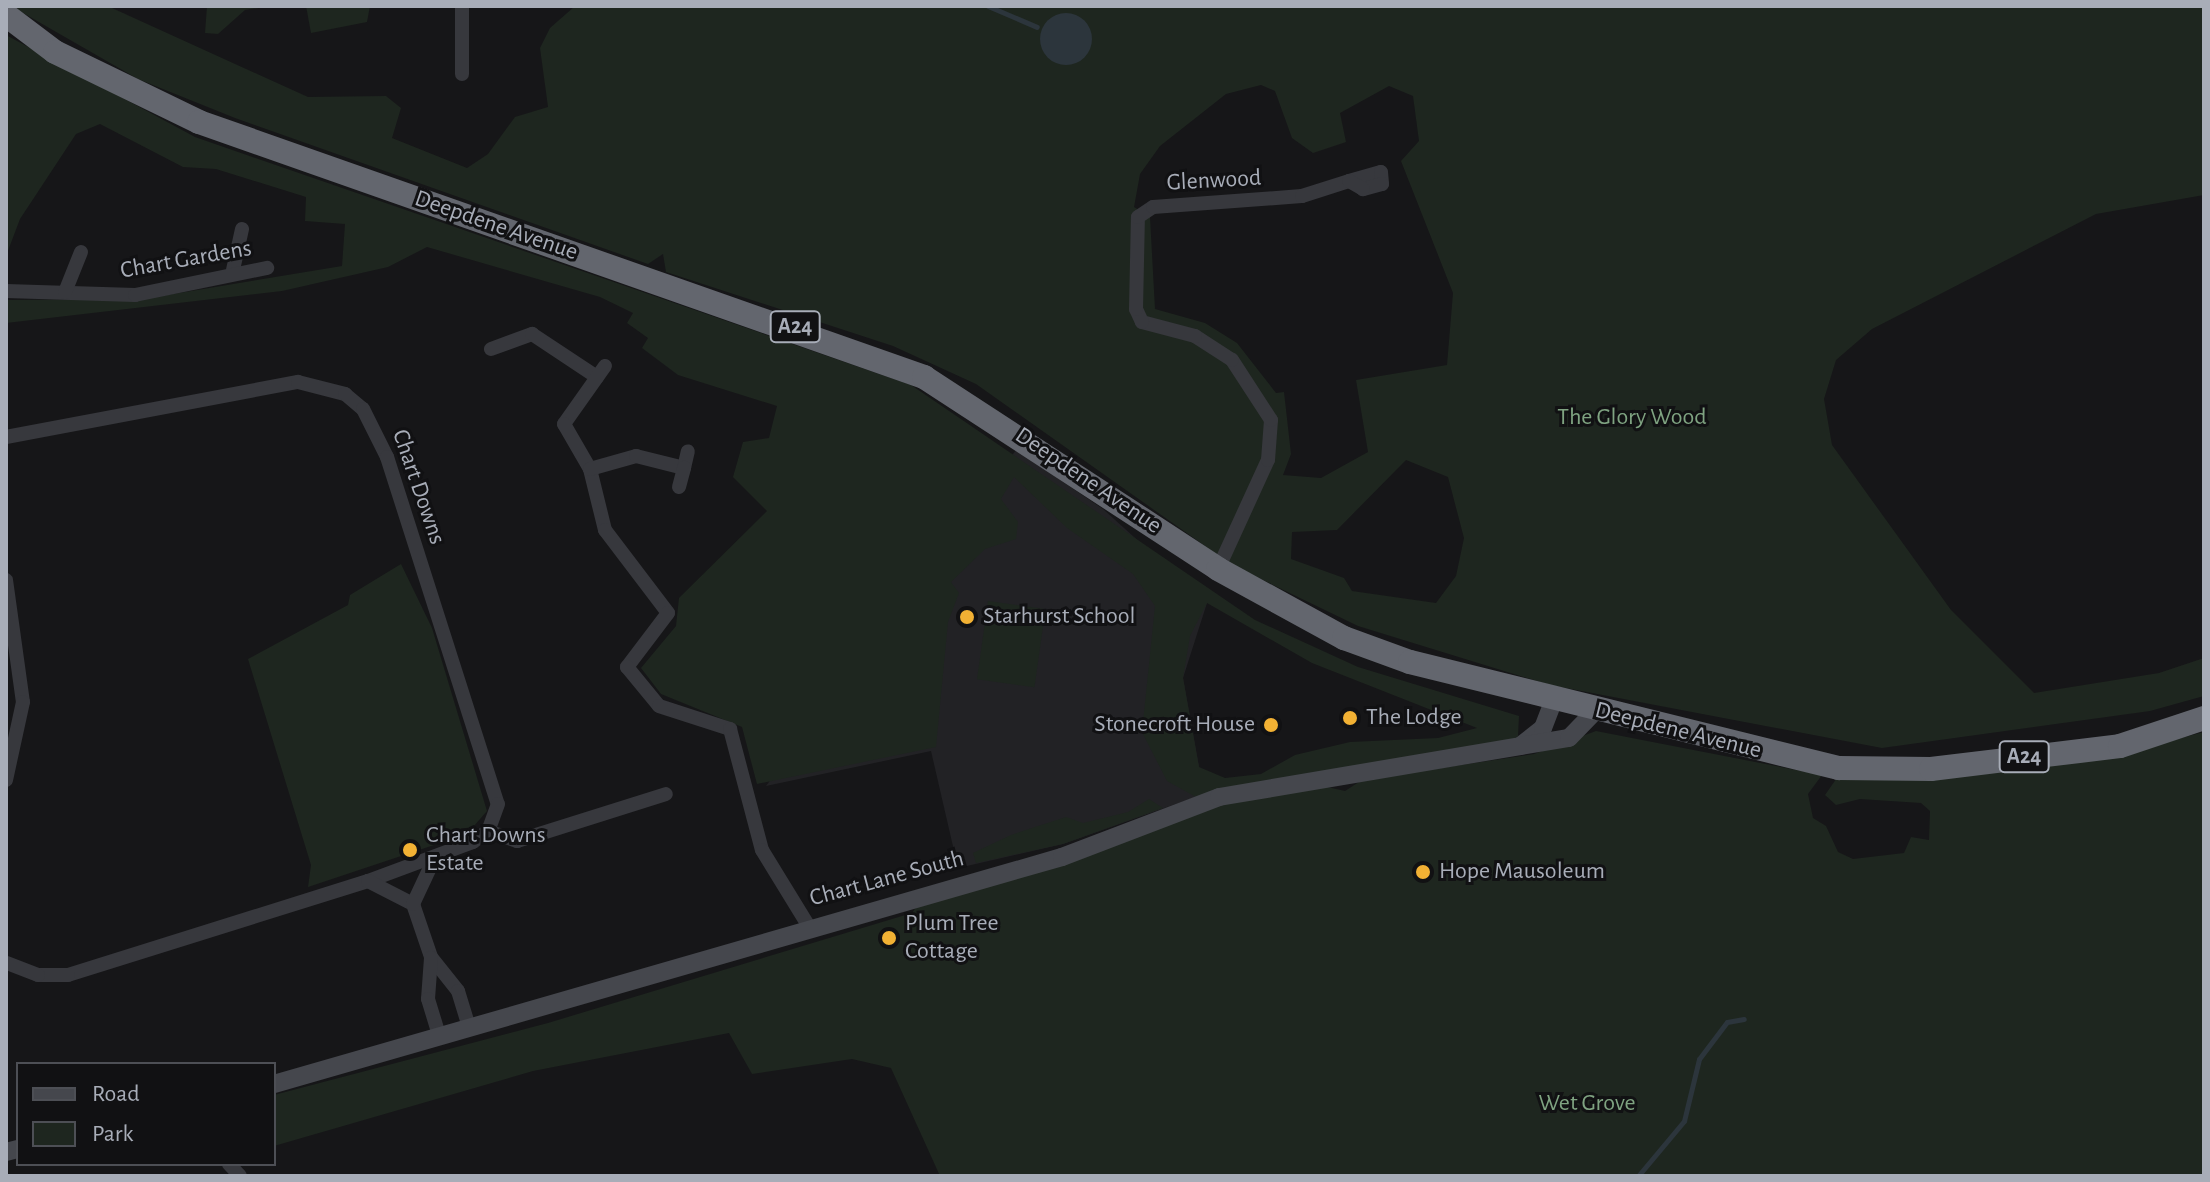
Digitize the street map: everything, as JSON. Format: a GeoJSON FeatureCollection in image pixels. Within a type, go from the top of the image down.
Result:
{"type":"FeatureCollection","features":[{"type":"Feature","properties":{"kind":"highway","name":"Deepdene Avenue"},"geometry":{"type":"LineString","coordinates":[[6,15],[55,52],[199,122],[924,377],[1218,569],[1344,638],[1595,711],[1854,768],[1931,769],[2120,746],[2204,718]]}},
{"type":"Feature","properties":{"kind":"street"},"geometry":{"type":"LineString","coordinates":[[462,6],[462,74]]}},
{"type":"Feature","properties":{"kind":"street","name":"Glenwood"},"geometry":{"type":"LineString","coordinates":[[1218,569],[1268,460],[1271,420],[1224,354],[1195,336],[1142,322],[1136,309],[1138,217],[1153,207],[1279,199],[1349,181]]}},
{"type":"Feature","properties":{"kind":"street"},"geometry":{"type":"LineString","coordinates":[[233,270],[242,229]]}},
{"type":"Feature","properties":{"kind":"street"},"geometry":{"type":"LineString","coordinates":[[65,292],[81,252]]}},
{"type":"Feature","properties":{"kind":"street","name":"Chart Gardens"},"geometry":{"type":"LineString","coordinates":[[6,291],[135,295],[233,270],[267,268]]}},
{"type":"Feature","properties":{"kind":"street"},"geometry":{"type":"LineString","coordinates":[[491,349],[532,334],[601,372],[564,424],[590,469],[605,530],[668,613],[627,667],[659,706],[730,729],[750,789],[762,850],[808,925]]}},
{"type":"Feature","properties":{"kind":"street","name":"Chart Downs"},"geometry":{"type":"LineString","coordinates":[[6,437],[298,382],[354,401],[387,457],[492,783],[498,804],[488,831]]}},
{"type":"Feature","properties":{"kind":"street"},"geometry":{"type":"LineString","coordinates":[[679,487],[688,451]]}},
{"type":"Feature","properties":{"kind":"street"},"geometry":{"type":"LineString","coordinates":[[590,469],[636,456],[684,468]]}},
{"type":"Feature","properties":{"kind":"street"},"geometry":{"type":"LineString","coordinates":[[6,580],[23,702],[6,780]]}},
{"type":"Feature","properties":{"kind":"street"},"geometry":{"type":"LineString","coordinates":[[1518,748],[1543,728],[1554,700]]}},
{"type":"Feature","properties":{"kind":"street","name":"Chart Lane South"},"geometry":{"type":"LineString","coordinates":[[276,1083],[808,925],[1062,857],[1219,797],[1569,738],[1595,711]]}},
{"type":"Feature","properties":{"kind":"street"},"geometry":{"type":"LineString","coordinates":[[6,963],[38,975],[68,975],[368,881],[435,857],[488,831],[517,841],[666,794]]}},
{"type":"Feature","properties":{"kind":"street"},"geometry":{"type":"LineString","coordinates":[[435,857],[413,904],[431,957],[458,991],[469,1026]]}},
{"type":"Feature","properties":{"kind":"street"},"geometry":{"type":"LineString","coordinates":[[368,881],[413,904]]}},
{"type":"Feature","properties":{"kind":"street"},"geometry":{"type":"LineString","coordinates":[[431,957],[428,999],[439,1035]]}},
{"type":"Feature","properties":{"kind":"shaded area"},"geometry":{"type":"Polygon","coordinates":[[[1066,13],[1084,21],[1092,39],[1084,57],[1066,65],[1048,57],[1040,39],[1048,21],[1066,13]]]}},
{"type":"Feature","properties":{"kind":"shaded area","name":"Starhurst School"},"geometry":{"type":"Polygon","coordinates":[[[1016,450],[1103,509],[1207,603],[1183,678],[1204,794],[1063,844],[958,868],[931,751],[766,786],[1016,450]]]}},
{"type":"Feature","properties":{"kind":"green space","name":"The Glory Wood"},"geometry":{"type":"Polygon","coordinates":[[[11,6],[112,8],[308,97],[386,96],[401,108],[392,138],[467,168],[488,154],[515,117],[548,107],[540,48],[550,28],[575,6],[2204,6],[2204,195],[2096,214],[1872,329],[1836,360],[1824,399],[1832,445],[1951,610],[2034,693],[2159,673],[2204,658],[2204,696],[2150,711],[1882,748],[1550,685],[1358,626],[1232,565],[976,384],[893,346],[666,272],[663,254],[648,264],[235,118],[138,79],[11,6]],[[1261,85],[1226,94],[1160,146],[1140,174],[1134,207],[1150,217],[1155,309],[1205,323],[1237,343],[1276,393],[1284,392],[1291,454],[1283,475],[1321,478],[1368,452],[1356,380],[1447,365],[1453,293],[1401,161],[1419,141],[1413,96],[1389,86],[1340,113],[1346,142],[1313,153],[1292,138],[1275,91],[1261,85]],[[1406,460],[1337,530],[1292,532],[1291,559],[1344,578],[1352,591],[1436,603],[1456,576],[1464,538],[1448,477],[1406,460]]]}},
{"type":"Feature","properties":{"kind":"green space"},"geometry":{"type":"Polygon","coordinates":[[[207,6],[272,6],[245,10],[218,34],[205,33],[207,6]]]}},
{"type":"Feature","properties":{"kind":"green space"},"geometry":{"type":"Polygon","coordinates":[[[306,6],[370,6],[367,22],[311,33],[306,6]]]}},
{"type":"Feature","properties":{"kind":"green space"},"geometry":{"type":"Polygon","coordinates":[[[6,35],[195,137],[911,385],[1255,620],[1358,667],[1519,716],[1518,736],[1505,745],[1196,797],[1167,781],[1142,732],[1155,606],[1133,574],[1067,528],[1014,477],[1001,499],[1018,522],[1016,539],[985,549],[951,582],[959,593],[948,622],[936,747],[757,784],[742,727],[661,694],[641,668],[676,626],[679,598],[767,511],[733,477],[743,442],[769,438],[777,406],[678,375],[642,348],[648,338],[627,323],[633,313],[600,297],[427,247],[388,267],[282,291],[6,323],[6,300],[143,299],[342,266],[345,224],[305,221],[306,197],[216,169],[183,167],[100,124],[76,134],[20,219],[6,256],[6,35]],[[1207,603],[1190,636],[1183,678],[1199,767],[1225,778],[1261,774],[1295,755],[1350,742],[1438,738],[1477,728],[1312,663],[1207,603]]]}},
{"type":"Feature","properties":{"kind":"green space"},"geometry":{"type":"Polygon","coordinates":[[[401,564],[432,628],[487,811],[467,834],[308,887],[311,865],[248,659],[348,605],[350,595],[401,564]]]}},
{"type":"Feature","properties":{"kind":"green space"},"geometry":{"type":"Polygon","coordinates":[[[988,601],[1045,609],[1034,687],[977,679],[988,601]]]}},
{"type":"Feature","properties":{"kind":"green space","name":"Wet Grove"},"geometry":{"type":"Polygon","coordinates":[[[1596,731],[1822,775],[1808,794],[1813,818],[1826,826],[1838,852],[1853,859],[1904,853],[1911,837],[1929,840],[1930,811],[1921,803],[1860,799],[1836,805],[1825,795],[1841,772],[2115,755],[2204,732],[2204,1176],[940,1176],[891,1068],[852,1059],[752,1074],[729,1033],[533,1071],[276,1145],[276,1094],[548,1023],[912,913],[917,906],[1219,805],[1323,786],[1345,791],[1362,780],[1534,754],[1596,731]]]}},
{"type":"Feature","properties":{"kind":"green space"},"geometry":{"type":"Polygon","coordinates":[[[1149,799],[1163,808],[1063,844],[976,863],[973,853],[1011,835],[1066,817],[1083,823],[1128,812],[1149,799]]]}},
{"type":"Feature","properties":{"kind":"waterway"},"geometry":{"type":"LineString","coordinates":[[988,6],[1037,27]]}},
{"type":"Feature","properties":{"kind":"waterway"},"geometry":{"type":"LineString","coordinates":[[1638,1176],[1684,1121],[1699,1059],[1727,1022],[1744,1019]]}},
{"type":"Feature","properties":{"kind":"place","name":"Starhurst School"},"geometry":{"type":"Point","coordinates":[967,617]}},
{"type":"Feature","properties":{"kind":"place","name":"The Lodge"},"geometry":{"type":"Point","coordinates":[1350,718]}},
{"type":"Feature","properties":{"kind":"place","name":"Stonecroft House"},"geometry":{"type":"Point","coordinates":[1271,725]}},
{"type":"Feature","properties":{"kind":"place","name":"Chart Downs Estate"},"geometry":{"type":"Point","coordinates":[410,850]}},
{"type":"Feature","properties":{"kind":"place","name":"Hope Mausoleum"},"geometry":{"type":"Point","coordinates":[1423,872]}},
{"type":"Feature","properties":{"kind":"place","name":"Plum Tree Cottage"},"geometry":{"type":"Point","coordinates":[889,938]}}]}
